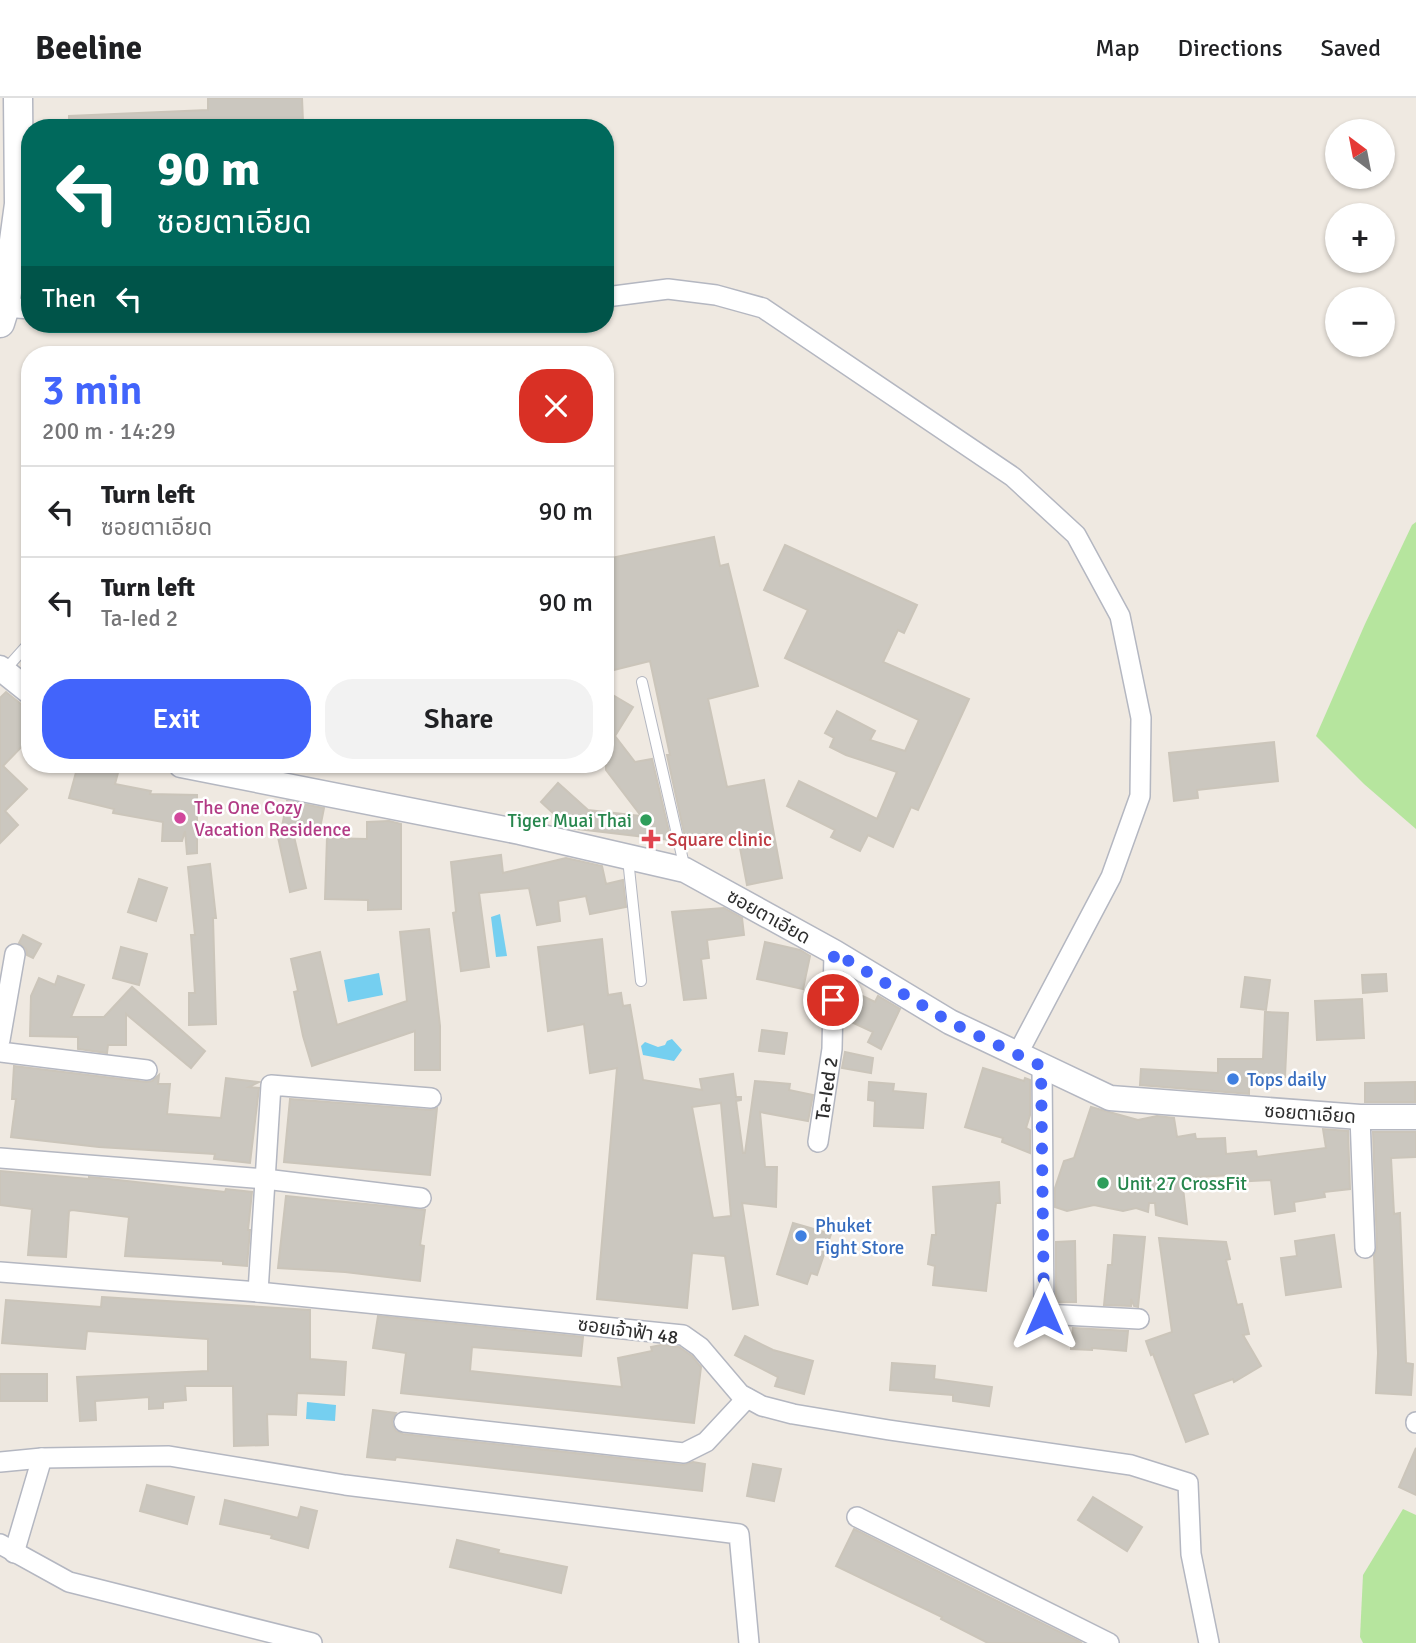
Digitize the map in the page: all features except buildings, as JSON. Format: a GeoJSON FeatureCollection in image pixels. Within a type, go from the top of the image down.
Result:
{"type":"FeatureCollection","features":[{"type":"Feature","properties":{"kind":"main road"},"geometry":{"type":"LineString","coordinates":[[12,313],[19,204],[18,98]]}},
{"type":"Feature","properties":{"kind":"street"},"geometry":{"type":"LineString","coordinates":[[614,296],[668,289],[716,295],[763,309],[1013,477],[1076,535],[1120,616],[1141,718],[1140,796],[1111,877],[1017,1055]]}},
{"type":"Feature","properties":{"kind":"street"},"geometry":{"type":"LineString","coordinates":[[2,669],[21,685]]}},
{"type":"Feature","properties":{"kind":"street","name":"ซอยตาเอียด"},"geometry":{"type":"LineString","coordinates":[[221,773],[628,855],[685,870],[834,952],[950,1022],[1110,1098],[1360,1117],[1416,1117]]}},
{"type":"Feature","properties":{"kind":"street","name":"Ta-Ied 2"},"geometry":{"type":"LineString","coordinates":[[818,1142],[832,1049],[834,952]]}},
{"type":"Feature","properties":{"kind":"street"},"geometry":{"type":"LineString","coordinates":[[0,1040],[15,954]]}},
{"type":"Feature","properties":{"kind":"street"},"geometry":{"type":"LineString","coordinates":[[0,1052],[147,1070]]}},
{"type":"Feature","properties":{"kind":"street"},"geometry":{"type":"LineString","coordinates":[[1041,1066],[1044,1314],[1139,1319]]}},
{"type":"Feature","properties":{"kind":"street"},"geometry":{"type":"LineString","coordinates":[[258,1292],[271,1086],[431,1098]]}},
{"type":"Feature","properties":{"kind":"street"},"geometry":{"type":"LineString","coordinates":[[1360,1117],[1364,1248]]}},
{"type":"Feature","properties":{"kind":"street"},"geometry":{"type":"LineString","coordinates":[[0,1158],[265,1179],[421,1198]]}},
{"type":"Feature","properties":{"kind":"street","name":"ซอยเจ้าฟ้า 48"},"geometry":{"type":"LineString","coordinates":[[0,1272],[258,1292],[683,1335],[700,1347],[740,1394],[762,1406],[793,1414],[1131,1465],[1188,1483],[1191,1554],[1209,1643]]}},
{"type":"Feature","properties":{"kind":"street"},"geometry":{"type":"LineString","coordinates":[[404,1422],[684,1453],[706,1441],[747,1398]]}},
{"type":"Feature","properties":{"kind":"street"},"geometry":{"type":"LineString","coordinates":[[0,1462],[42,1458],[170,1456],[345,1485],[739,1534],[749,1643]]}},
{"type":"Feature","properties":{"kind":"street"},"geometry":{"type":"LineString","coordinates":[[42,1458],[7,1548],[69,1581],[312,1643]]}},
{"type":"Feature","properties":{"kind":"street"},"geometry":{"type":"LineString","coordinates":[[857,1517],[1109,1643]]}},
{"type":"Feature","properties":{"kind":"lane"},"geometry":{"type":"LineString","coordinates":[[2,669],[21,651]]}},
{"type":"Feature","properties":{"kind":"lane"},"geometry":{"type":"LineString","coordinates":[[642,682],[685,870]]}},
{"type":"Feature","properties":{"kind":"lane"},"geometry":{"type":"LineString","coordinates":[[628,855],[641,981]]}},
{"type":"Feature","properties":{"kind":"green space"},"geometry":{"type":"Polygon","coordinates":[[[1416,522],[1416,829],[1364,784],[1316,736],[1365,624],[1412,525],[1416,522]]]}},
{"type":"Feature","properties":{"kind":"green space"},"geometry":{"type":"Polygon","coordinates":[[[1403,1509],[1416,1515],[1416,1643],[1363,1643],[1360,1637],[1363,1575],[1403,1509]]]}},
{"type":"Feature","properties":{"kind":"water"},"geometry":{"type":"Polygon","coordinates":[[[500,914],[507,956],[496,957],[491,917],[500,914]]]}},
{"type":"Feature","properties":{"kind":"water"},"geometry":{"type":"Polygon","coordinates":[[[379,973],[383,995],[348,1002],[344,980],[379,973]]]}},
{"type":"Feature","properties":{"kind":"water"},"geometry":{"type":"Polygon","coordinates":[[[672,1039],[682,1050],[674,1061],[643,1055],[641,1046],[645,1042],[658,1047],[672,1039]]]}},
{"type":"Feature","properties":{"kind":"water"},"geometry":{"type":"Polygon","coordinates":[[[307,1402],[336,1405],[335,1421],[306,1419],[307,1402]]]}},
{"type":"Feature","properties":{"kind":"place","name":"The One Cozy Vacation Residence"},"geometry":{"type":"Point","coordinates":[180,818]}},
{"type":"Feature","properties":{"kind":"place","name":"Tiger Muai Thai"},"geometry":{"type":"Point","coordinates":[646,820]}},
{"type":"Feature","properties":{"kind":"place","name":"Square clinic"},"geometry":{"type":"Point","coordinates":[651,839]}},
{"type":"Feature","properties":{"kind":"place","name":"Tops daily"},"geometry":{"type":"Point","coordinates":[1233,1079]}},
{"type":"Feature","properties":{"kind":"place","name":"Unit 27 CrossFit"},"geometry":{"type":"Point","coordinates":[1103,1183]}},
{"type":"Feature","properties":{"kind":"place","name":"Phuket Fight Store"},"geometry":{"type":"Point","coordinates":[801,1236]}},
{"type":"Feature","properties":{"kind":"route"},"geometry":{"type":"LineString","coordinates":[[833,1000],[834,952],[950,1022],[1041,1066],[1044,1314]]}}]}
